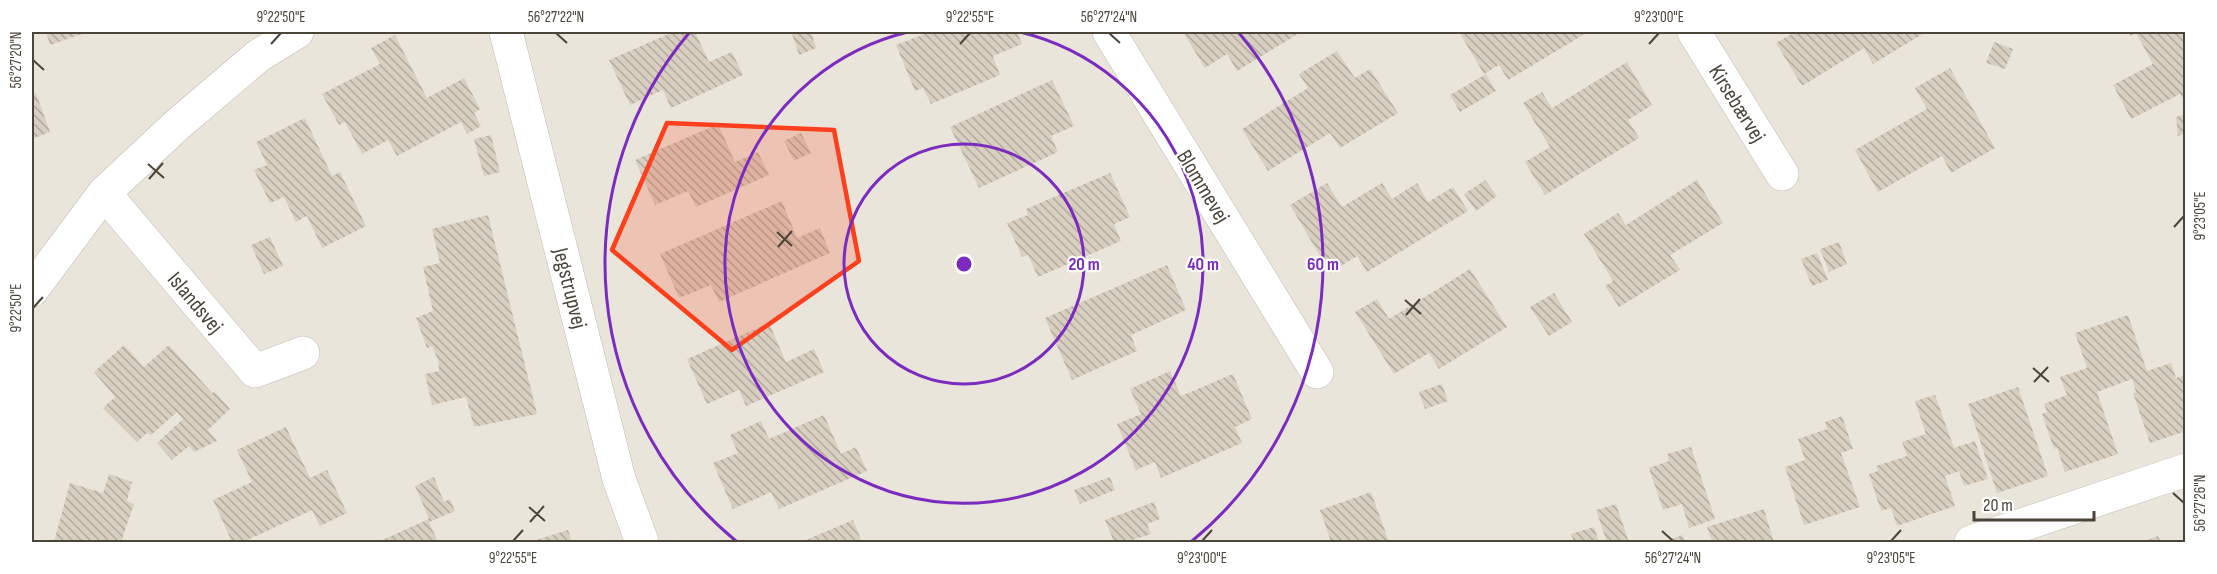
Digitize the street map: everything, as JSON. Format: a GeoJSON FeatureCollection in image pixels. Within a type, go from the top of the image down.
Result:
{"type":"FeatureCollection","features":[{"type":"Feature","properties":{"kind":"street"},"geometry":{"type":"LineString","coordinates":[[32,290],[104,194],[177,125],[258,56],[297,32]]}},
{"type":"Feature","properties":{"kind":"street","name":"Jegstrupvej"},"geometry":{"type":"LineString","coordinates":[[506,32],[618,479],[642,543]]}},
{"type":"Feature","properties":{"kind":"street","name":"Blommevej"},"geometry":{"type":"LineString","coordinates":[[1109,32],[1317,372]]}},
{"type":"Feature","properties":{"kind":"street","name":"Kirsebærvej"},"geometry":{"type":"LineString","coordinates":[[1694,32],[1782,174]]}},
{"type":"Feature","properties":{"kind":"street","name":"Islandsvej"},"geometry":{"type":"LineString","coordinates":[[104,194],[255,371],[303,353]]}},
{"type":"Feature","properties":{"kind":"street"},"geometry":{"type":"LineString","coordinates":[[1971,543],[2186,470]]}},
{"type":"Feature","properties":{"kind":"highlighted area"},"geometry":{"type":"Polygon","coordinates":[[[667,123],[834,130],[859,261],[732,350],[612,250],[667,123]]]}},
{"type":"Feature","properties":{"kind":"shaded area"},"geometry":{"type":"Polygon","coordinates":[[[32,32],[2185,32],[2185,542],[32,542],[32,32]]]}},
{"type":"Feature","properties":{"kind":"building"},"geometry":{"type":"Polygon","coordinates":[[[46,32],[88,32],[50,45],[46,32]]]}},
{"type":"Feature","properties":{"kind":"building"},"geometry":{"type":"Polygon","coordinates":[[[673,32],[695,32],[709,62],[732,52],[743,75],[671,108],[663,90],[630,105],[609,60],[673,32]]]}},
{"type":"Feature","properties":{"kind":"building"},"geometry":{"type":"Polygon","coordinates":[[[811,32],[816,48],[799,55],[792,34],[811,32]]]}},
{"type":"Feature","properties":{"kind":"building"},"geometry":{"type":"Polygon","coordinates":[[[930,32],[1017,32],[1022,44],[993,56],[1000,75],[931,104],[923,88],[915,91],[896,45],[930,32]]]}},
{"type":"Feature","properties":{"kind":"building"},"geometry":{"type":"Polygon","coordinates":[[[1183,32],[1301,32],[1237,71],[1227,54],[1205,68],[1183,32]]]}},
{"type":"Feature","properties":{"kind":"building"},"geometry":{"type":"Polygon","coordinates":[[[1459,32],[1581,32],[1583,35],[1508,80],[1499,65],[1484,74],[1459,32]]]}},
{"type":"Feature","properties":{"kind":"building"},"geometry":{"type":"Polygon","coordinates":[[[1795,32],[1926,32],[1873,64],[1864,48],[1802,86],[1776,43],[1795,32]]]}},
{"type":"Feature","properties":{"kind":"building"},"geometry":{"type":"Polygon","coordinates":[[[2128,32],[2186,32],[2186,96],[2182,98],[2180,94],[2131,119],[2113,85],[2153,64],[2136,33],[2130,36],[2128,32]]]}},
{"type":"Feature","properties":{"kind":"building"},"geometry":{"type":"Polygon","coordinates":[[[395,35],[427,98],[464,78],[480,109],[474,113],[481,126],[467,134],[461,122],[397,156],[388,140],[362,154],[345,122],[339,125],[322,94],[380,64],[371,48],[395,35]]]}},
{"type":"Feature","properties":{"kind":"building"},"geometry":{"type":"Polygon","coordinates":[[[1994,42],[2013,49],[2005,69],[1986,63],[1994,42]]]}},
{"type":"Feature","properties":{"kind":"building"},"geometry":{"type":"Polygon","coordinates":[[[1337,51],[1355,78],[1370,69],[1398,113],[1340,148],[1330,133],[1268,171],[1242,129],[1308,88],[1299,74],[1337,51]]]}},
{"type":"Feature","properties":{"kind":"building"},"geometry":{"type":"Polygon","coordinates":[[[1627,62],[1652,105],[1628,120],[1639,138],[1545,195],[1525,162],[1550,147],[1523,103],[1542,92],[1552,108],[1627,62]]]}},
{"type":"Feature","properties":{"kind":"building"},"geometry":{"type":"Polygon","coordinates":[[[1950,68],[1995,148],[1951,173],[1942,156],[1878,192],[1855,150],[1927,109],[1915,88],[1950,68]]]}},
{"type":"Feature","properties":{"kind":"building"},"geometry":{"type":"Polygon","coordinates":[[[1486,74],[1496,91],[1460,112],[1450,95],[1486,74]]]}},
{"type":"Feature","properties":{"kind":"building"},"geometry":{"type":"Polygon","coordinates":[[[1052,80],[1074,126],[1051,136],[1058,152],[979,188],[950,127],[1052,80]]]}},
{"type":"Feature","properties":{"kind":"building"},"geometry":{"type":"Polygon","coordinates":[[[36,93],[50,132],[32,139],[32,95],[36,93]]]}},
{"type":"Feature","properties":{"kind":"building"},"geometry":{"type":"Polygon","coordinates":[[[2186,114],[2186,133],[2178,136],[2176,117],[2186,114]]]}},
{"type":"Feature","properties":{"kind":"building"},"geometry":{"type":"Polygon","coordinates":[[[305,118],[332,176],[340,172],[366,226],[322,248],[307,216],[296,222],[284,197],[270,203],[254,170],[267,165],[256,142],[305,118]]]}},
{"type":"Feature","properties":{"kind":"building"},"geometry":{"type":"Polygon","coordinates":[[[718,124],[735,162],[758,152],[769,175],[696,207],[688,191],[655,205],[635,160],[718,124]]]}},
{"type":"Feature","properties":{"kind":"building"},"geometry":{"type":"Polygon","coordinates":[[[801,133],[811,153],[794,161],[784,141],[801,133]]]}},
{"type":"Feature","properties":{"kind":"building"},"geometry":{"type":"Polygon","coordinates":[[[491,135],[500,172],[484,176],[474,139],[491,135]]]}},
{"type":"Feature","properties":{"kind":"building"},"geometry":{"type":"Polygon","coordinates":[[[1110,173],[1130,217],[1114,224],[1121,241],[1038,277],[1028,255],[1022,257],[1007,223],[1028,215],[1026,209],[1110,173]]]}},
{"type":"Feature","properties":{"kind":"building"},"geometry":{"type":"Polygon","coordinates":[[[1485,180],[1497,196],[1476,211],[1464,194],[1485,180]]]}},
{"type":"Feature","properties":{"kind":"building"},"geometry":{"type":"Polygon","coordinates":[[[1697,180],[1723,223],[1670,255],[1680,270],[1619,307],[1605,286],[1613,281],[1584,234],[1618,213],[1626,225],[1697,180]]]}},
{"type":"Feature","properties":{"kind":"building"},"geometry":{"type":"Polygon","coordinates":[[[1327,183],[1342,207],[1382,183],[1392,199],[1417,183],[1428,202],[1453,187],[1468,211],[1367,272],[1357,256],[1330,273],[1290,205],[1327,183]]]}},
{"type":"Feature","properties":{"kind":"building"},"geometry":{"type":"Polygon","coordinates":[[[782,201],[797,238],[820,228],[830,253],[719,302],[711,285],[679,298],[660,254],[782,201]]]}},
{"type":"Feature","properties":{"kind":"building"},"geometry":{"type":"Polygon","coordinates":[[[488,215],[537,414],[474,427],[466,397],[432,405],[425,374],[439,371],[438,360],[432,346],[427,348],[416,318],[433,311],[423,267],[440,263],[432,229],[488,215]]]}},
{"type":"Feature","properties":{"kind":"building"},"geometry":{"type":"Polygon","coordinates":[[[270,237],[283,266],[264,274],[251,245],[270,237]]]}},
{"type":"Feature","properties":{"kind":"building"},"geometry":{"type":"Polygon","coordinates":[[[1839,242],[1847,264],[1829,272],[1820,249],[1839,242]]]}},
{"type":"Feature","properties":{"kind":"building"},"geometry":{"type":"Polygon","coordinates":[[[1817,253],[1828,280],[1812,286],[1801,259],[1817,253]]]}},
{"type":"Feature","properties":{"kind":"building"},"geometry":{"type":"Polygon","coordinates":[[[1167,265],[1186,310],[1131,335],[1137,351],[1072,380],[1045,318],[1167,265]]]}},
{"type":"Feature","properties":{"kind":"building"},"geometry":{"type":"Polygon","coordinates":[[[1470,269],[1507,327],[1439,369],[1429,353],[1394,374],[1355,312],[1377,299],[1389,319],[1470,269]]]}},
{"type":"Feature","properties":{"kind":"building"},"geometry":{"type":"Polygon","coordinates":[[[1554,293],[1572,322],[1549,336],[1530,307],[1554,293]]]}},
{"type":"Feature","properties":{"kind":"building"},"geometry":{"type":"Polygon","coordinates":[[[2128,315],[2147,371],[2171,363],[2176,378],[2186,375],[2186,431],[2150,443],[2133,393],[2136,392],[2132,379],[2097,392],[2118,454],[2065,472],[2042,414],[2047,412],[2044,404],[2067,395],[2060,377],[2087,368],[2075,333],[2128,315]]]}},
{"type":"Feature","properties":{"kind":"building"},"geometry":{"type":"Polygon","coordinates":[[[769,323],[786,362],[814,349],[824,372],[746,406],[739,390],[707,404],[687,359],[769,323]]]}},
{"type":"Feature","properties":{"kind":"building"},"geometry":{"type":"Polygon","coordinates":[[[124,345],[144,367],[169,345],[212,393],[215,392],[230,409],[208,430],[217,441],[194,452],[189,446],[172,460],[157,443],[183,419],[177,412],[151,435],[147,433],[137,442],[103,408],[115,397],[94,372],[124,345]]]}},
{"type":"Feature","properties":{"kind":"building"},"geometry":{"type":"Polygon","coordinates":[[[1170,371],[1181,396],[1233,374],[1252,419],[1235,427],[1242,443],[1161,478],[1155,462],[1136,470],[1117,424],[1141,414],[1130,389],[1170,371]]]}},
{"type":"Feature","properties":{"kind":"building"},"geometry":{"type":"Polygon","coordinates":[[[1442,384],[1448,401],[1425,409],[1419,392],[1442,384]]]}},
{"type":"Feature","properties":{"kind":"building"},"geometry":{"type":"Polygon","coordinates":[[[2018,387],[2048,476],[1997,493],[1968,404],[2018,387]]]}},
{"type":"Feature","properties":{"kind":"building"},"geometry":{"type":"Polygon","coordinates":[[[1935,395],[1954,448],[1975,441],[1988,479],[1964,486],[1959,471],[1945,476],[1955,506],[1897,526],[1891,508],[1881,511],[1869,474],[1878,471],[1876,466],[1907,456],[1902,442],[1926,434],[1915,401],[1935,395]]]}},
{"type":"Feature","properties":{"kind":"building"},"geometry":{"type":"Polygon","coordinates":[[[824,415],[841,454],[856,447],[867,471],[779,509],[771,492],[733,509],[713,463],[738,453],[730,435],[761,421],[769,439],[824,415]]]}},
{"type":"Feature","properties":{"kind":"building"},"geometry":{"type":"Polygon","coordinates":[[[1842,416],[1853,449],[1841,453],[1860,507],[1804,525],[1785,467],[1805,460],[1798,439],[1827,429],[1825,422],[1842,416]]]}},
{"type":"Feature","properties":{"kind":"building"},"geometry":{"type":"Polygon","coordinates":[[[286,427],[310,478],[327,470],[347,513],[320,526],[312,510],[243,542],[232,542],[213,500],[252,482],[237,450],[286,427]]]}},
{"type":"Feature","properties":{"kind":"building"},"geometry":{"type":"Polygon","coordinates":[[[1691,447],[1715,519],[1689,528],[1682,504],[1663,510],[1649,468],[1669,461],[1667,454],[1691,447]]]}},
{"type":"Feature","properties":{"kind":"building"},"geometry":{"type":"Polygon","coordinates":[[[109,474],[132,482],[127,501],[134,504],[121,542],[54,542],[70,483],[103,493],[109,474]]]}},
{"type":"Feature","properties":{"kind":"building"},"geometry":{"type":"Polygon","coordinates":[[[434,477],[444,502],[450,499],[455,511],[429,522],[438,542],[381,542],[429,519],[415,486],[434,477]]]}},
{"type":"Feature","properties":{"kind":"building"},"geometry":{"type":"Polygon","coordinates":[[[1110,477],[1115,490],[1080,504],[1074,490],[1110,477]]]}},
{"type":"Feature","properties":{"kind":"building"},"geometry":{"type":"Polygon","coordinates":[[[1371,492],[1389,542],[1331,542],[1320,510],[1371,492]]]}},
{"type":"Feature","properties":{"kind":"building"},"geometry":{"type":"Polygon","coordinates":[[[1154,502],[1160,519],[1147,524],[1151,534],[1126,542],[1114,542],[1105,520],[1154,502]]]}},
{"type":"Feature","properties":{"kind":"building"},"geometry":{"type":"Polygon","coordinates":[[[1616,504],[1629,542],[1607,542],[1596,510],[1616,504]]]}},
{"type":"Feature","properties":{"kind":"building"},"geometry":{"type":"Polygon","coordinates":[[[1764,509],[1774,542],[1712,542],[1707,527],[1764,509]]]}},
{"type":"Feature","properties":{"kind":"building"},"geometry":{"type":"Polygon","coordinates":[[[853,520],[862,542],[801,542],[853,520]]]}},
{"type":"Feature","properties":{"kind":"building"},"geometry":{"type":"Polygon","coordinates":[[[1594,527],[1599,542],[1574,542],[1571,534],[1594,527]]]}},
{"type":"Feature","properties":{"kind":"building"},"geometry":{"type":"Polygon","coordinates":[[[568,530],[572,542],[529,542],[568,530]]]}},
{"type":"Feature","properties":{"kind":"building"},"geometry":{"type":"Polygon","coordinates":[[[1683,535],[1685,542],[1662,542],[1683,535]]]}},
{"type":"Feature","properties":{"kind":"building"},"geometry":{"type":"Polygon","coordinates":[[[2158,536],[2161,542],[2141,542],[2158,536]]]}}]}
